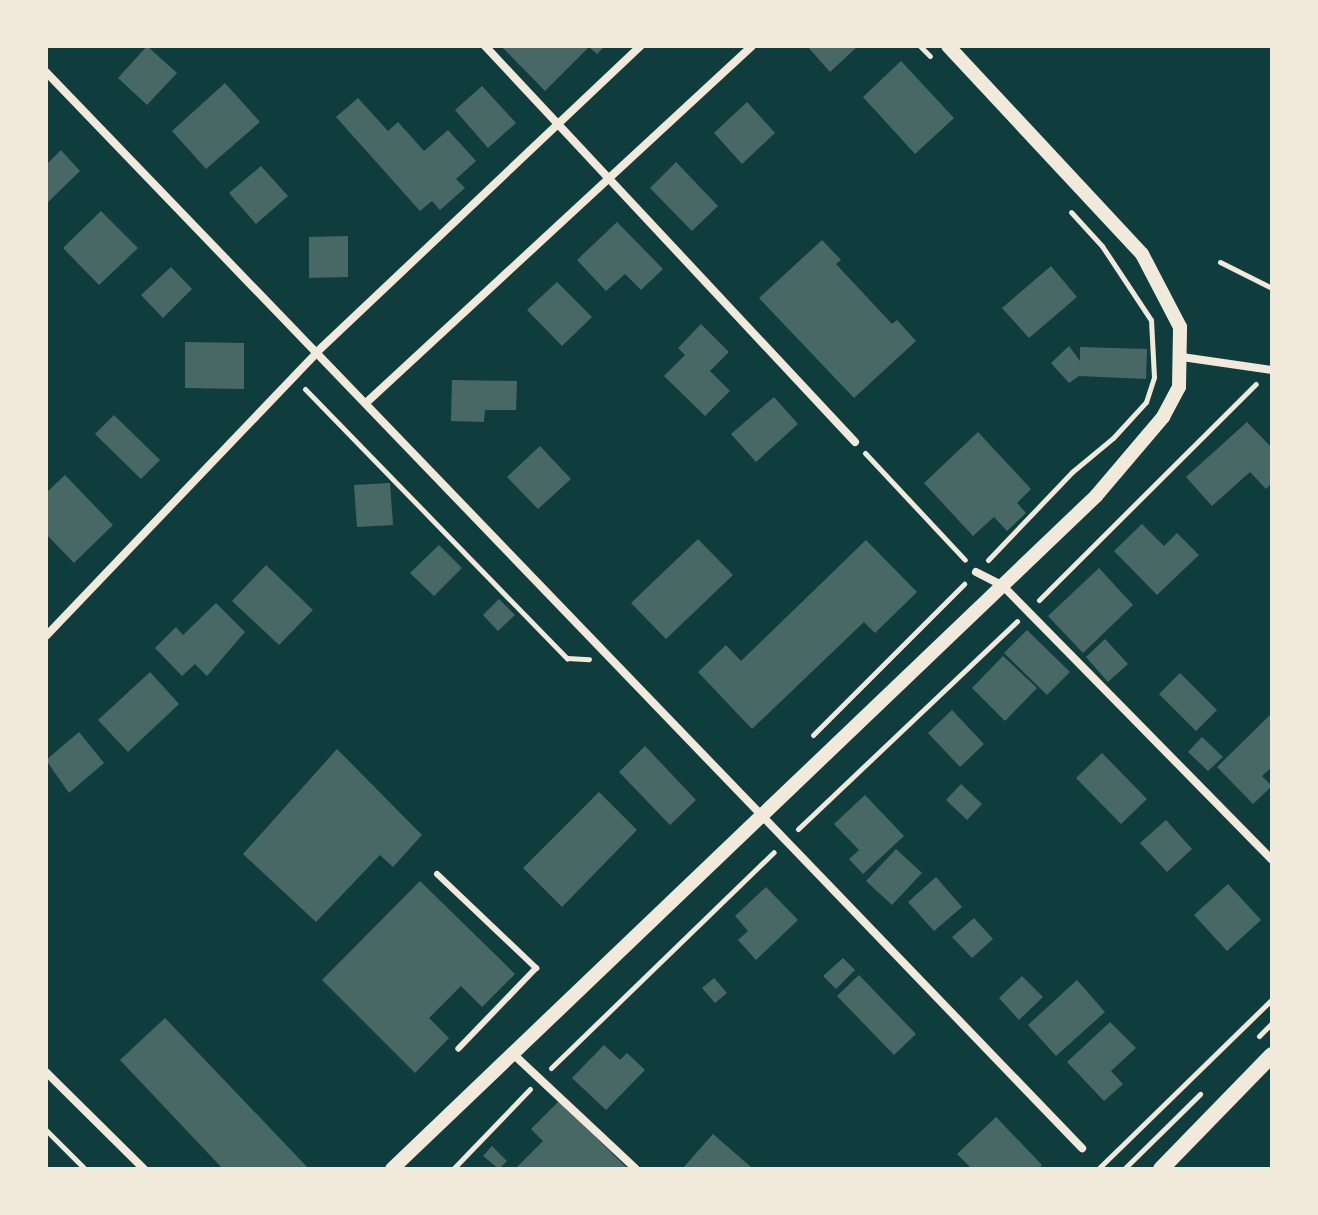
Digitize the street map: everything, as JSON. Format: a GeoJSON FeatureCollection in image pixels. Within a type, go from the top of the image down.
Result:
{"type":"FeatureCollection","features":[{"type":"Feature","properties":{"kind":"main road"},"geometry":{"type":"LineString","coordinates":[[1161,1169],[1272,1055]]}},
{"type":"Feature","properties":{"kind":"street"},"geometry":{"type":"LineString","coordinates":[[485,46],[855,442]]}},
{"type":"Feature","properties":{"kind":"street"},"geometry":{"type":"LineString","coordinates":[[46,636],[318,351],[640,46]]}},
{"type":"Feature","properties":{"kind":"street"},"geometry":{"type":"LineString","coordinates":[[367,402],[752,46]]}},
{"type":"Feature","properties":{"kind":"street"},"geometry":{"type":"LineString","coordinates":[[392,1169],[511,1051],[762,817],[1096,496],[1163,417],[1179,387],[1182,357],[1180,327],[1142,254],[948,46]]}},
{"type":"Feature","properties":{"kind":"street"},"geometry":{"type":"LineString","coordinates":[[46,72],[318,351],[1082,1148]]}},
{"type":"Feature","properties":{"kind":"street"},"geometry":{"type":"LineString","coordinates":[[1182,357],[1271,369]]}},
{"type":"Feature","properties":{"kind":"street"},"geometry":{"type":"LineString","coordinates":[[976,572],[1003,586],[1272,860]]}},
{"type":"Feature","properties":{"kind":"street"},"geometry":{"type":"LineString","coordinates":[[511,1051],[636,1169]]}},
{"type":"Feature","properties":{"kind":"street"},"geometry":{"type":"LineString","coordinates":[[46,1072],[144,1169]]}},
{"type":"Feature","properties":{"kind":"lane"},"geometry":{"type":"LineString","coordinates":[[437,874],[536,968],[458,1049]]}},
{"type":"Feature","properties":{"kind":"path"},"geometry":{"type":"LineString","coordinates":[[801,746],[1146,402],[1154,377],[1151,320],[1102,246]]}},
{"type":"Feature","properties":{"kind":"path"},"geometry":{"type":"LineString","coordinates":[[1220,262],[1272,288]]}},
{"type":"Feature","properties":{"kind":"path"},"geometry":{"type":"LineString","coordinates":[[453,1169],[540,1079],[1027,611],[1271,369]]}},
{"type":"Feature","properties":{"kind":"path"},"geometry":{"type":"LineString","coordinates":[[293,376],[567,658],[612,659]]}},
{"type":"Feature","properties":{"kind":"path"},"geometry":{"type":"LineString","coordinates":[[855,442],[976,572]]}},
{"type":"Feature","properties":{"kind":"path"},"geometry":{"type":"LineString","coordinates":[[1098,1169],[1272,999]]}},
{"type":"Feature","properties":{"kind":"path"},"geometry":{"type":"LineString","coordinates":[[46,1130],[85,1169]]}},
{"type":"Feature","properties":{"kind":"building"},"geometry":{"type":"Polygon","coordinates":[[[147,46],[177,73],[147,105],[118,78],[147,46]]]}},
{"type":"Feature","properties":{"kind":"building"},"geometry":{"type":"Polygon","coordinates":[[[605,46],[597,54],[589,47],[545,91],[503,48],[605,46]]]}},
{"type":"Feature","properties":{"kind":"building"},"geometry":{"type":"Polygon","coordinates":[[[807,46],[858,46],[830,72],[807,46]]]}},
{"type":"Feature","properties":{"kind":"building"},"geometry":{"type":"Polygon","coordinates":[[[901,61],[954,118],[915,154],[863,97],[901,61]]]}},
{"type":"Feature","properties":{"kind":"building"},"geometry":{"type":"Polygon","coordinates":[[[225,83],[260,122],[206,169],[172,131],[225,83]]]}},
{"type":"Feature","properties":{"kind":"building"},"geometry":{"type":"Polygon","coordinates":[[[482,86],[516,123],[488,148],[455,110],[482,86]]]}},
{"type":"Feature","properties":{"kind":"building"},"geometry":{"type":"Polygon","coordinates":[[[358,98],[388,131],[398,122],[424,151],[448,130],[476,161],[456,179],[465,188],[440,210],[432,201],[420,211],[336,117],[358,98]]]}},
{"type":"Feature","properties":{"kind":"building"},"geometry":{"type":"Polygon","coordinates":[[[747,102],[775,133],[742,164],[714,133],[747,102]]]}},
{"type":"Feature","properties":{"kind":"building"},"geometry":{"type":"Polygon","coordinates":[[[61,150],[80,171],[46,204],[46,165],[61,150]]]}},
{"type":"Feature","properties":{"kind":"building"},"geometry":{"type":"Polygon","coordinates":[[[676,162],[718,206],[692,231],[650,188],[676,162]]]}},
{"type":"Feature","properties":{"kind":"building"},"geometry":{"type":"Polygon","coordinates":[[[261,166],[288,196],[256,224],[229,193],[261,166]]]}},
{"type":"Feature","properties":{"kind":"building"},"geometry":{"type":"Polygon","coordinates":[[[101,211],[138,248],[99,285],[63,248],[101,211]]]}},
{"type":"Feature","properties":{"kind":"building"},"geometry":{"type":"Polygon","coordinates":[[[617,222],[663,269],[641,290],[625,274],[606,291],[577,260],[617,222]]]}},
{"type":"Feature","properties":{"kind":"building"},"geometry":{"type":"Polygon","coordinates":[[[348,236],[348,277],[309,278],[309,237],[348,236]]]}},
{"type":"Feature","properties":{"kind":"building"},"geometry":{"type":"Polygon","coordinates":[[[822,240],[841,260],[836,264],[892,324],[897,320],[916,341],[854,398],[759,298],[822,240]]]}},
{"type":"Feature","properties":{"kind":"building"},"geometry":{"type":"Polygon","coordinates":[[[1051,266],[1077,297],[1029,338],[1002,308],[1051,266]]]}},
{"type":"Feature","properties":{"kind":"building"},"geometry":{"type":"Polygon","coordinates":[[[171,267],[192,289],[163,318],[141,295],[171,267]]]}},
{"type":"Feature","properties":{"kind":"building"},"geometry":{"type":"Polygon","coordinates":[[[557,282],[592,317],[562,346],[527,310],[557,282]]]}},
{"type":"Feature","properties":{"kind":"building"},"geometry":{"type":"Polygon","coordinates":[[[701,324],[729,352],[710,371],[730,391],[705,416],[664,376],[685,355],[678,348],[701,324]]]}},
{"type":"Feature","properties":{"kind":"building"},"geometry":{"type":"Polygon","coordinates":[[[185,342],[244,343],[244,389],[185,388],[185,342]]]}},
{"type":"Feature","properties":{"kind":"building"},"geometry":{"type":"Polygon","coordinates":[[[1069,346],[1080,361],[1080,347],[1147,349],[1146,379],[1079,376],[1069,383],[1051,363],[1069,346]]]}},
{"type":"Feature","properties":{"kind":"building"},"geometry":{"type":"Polygon","coordinates":[[[452,380],[517,381],[516,410],[485,410],[484,422],[451,421],[452,380]]]}},
{"type":"Feature","properties":{"kind":"building"},"geometry":{"type":"Polygon","coordinates":[[[774,397],[798,424],[756,462],[731,434],[774,397]]]}},
{"type":"Feature","properties":{"kind":"building"},"geometry":{"type":"Polygon","coordinates":[[[114,415],[160,460],[141,479],[95,434],[114,415]]]}},
{"type":"Feature","properties":{"kind":"building"},"geometry":{"type":"Polygon","coordinates":[[[1247,422],[1272,448],[1272,483],[1266,489],[1250,472],[1212,506],[1186,477],[1247,422]]]}},
{"type":"Feature","properties":{"kind":"building"},"geometry":{"type":"Polygon","coordinates":[[[978,432],[1031,489],[1017,503],[1026,513],[1007,531],[994,517],[973,536],[924,483],[978,432]]]}},
{"type":"Feature","properties":{"kind":"building"},"geometry":{"type":"Polygon","coordinates":[[[540,446],[571,479],[538,509],[507,477],[540,446]]]}},
{"type":"Feature","properties":{"kind":"building"},"geometry":{"type":"Polygon","coordinates":[[[65,475],[113,525],[74,563],[46,534],[46,493],[65,475]]]}},
{"type":"Feature","properties":{"kind":"building"},"geometry":{"type":"Polygon","coordinates":[[[390,483],[393,525],[357,527],[354,485],[390,483]]]}},
{"type":"Feature","properties":{"kind":"building"},"geometry":{"type":"Polygon","coordinates":[[[1142,524],[1164,546],[1177,533],[1199,555],[1157,595],[1114,551],[1142,524]]]}},
{"type":"Feature","properties":{"kind":"building"},"geometry":{"type":"Polygon","coordinates":[[[698,539],[733,575],[666,639],[631,603],[698,539]]]}},
{"type":"Feature","properties":{"kind":"building"},"geometry":{"type":"Polygon","coordinates":[[[866,540],[917,592],[875,633],[864,622],[752,729],[698,672],[726,645],[741,661],[866,540]]]}},
{"type":"Feature","properties":{"kind":"building"},"geometry":{"type":"Polygon","coordinates":[[[439,545],[462,568],[434,596],[410,573],[439,545]]]}},
{"type":"Feature","properties":{"kind":"building"},"geometry":{"type":"Polygon","coordinates":[[[266,565],[313,610],[279,645],[232,601],[266,565]]]}},
{"type":"Feature","properties":{"kind":"building"},"geometry":{"type":"Polygon","coordinates":[[[1099,568],[1133,605],[1083,653],[1048,616],[1099,568]]]}},
{"type":"Feature","properties":{"kind":"building"},"geometry":{"type":"Polygon","coordinates":[[[499,599],[515,615],[498,631],[483,615],[499,599]]]}},
{"type":"Feature","properties":{"kind":"building"},"geometry":{"type":"Polygon","coordinates":[[[216,603],[245,632],[207,676],[195,664],[182,676],[155,648],[176,627],[183,635],[216,603]]]}},
{"type":"Feature","properties":{"kind":"building"},"geometry":{"type":"Polygon","coordinates":[[[1027,630],[1070,672],[1047,695],[1004,653],[1027,630]]]}},
{"type":"Feature","properties":{"kind":"building"},"geometry":{"type":"Polygon","coordinates":[[[1105,639],[1128,664],[1108,682],[1086,657],[1105,639]]]}},
{"type":"Feature","properties":{"kind":"building"},"geometry":{"type":"Polygon","coordinates":[[[1003,656],[1037,688],[1005,721],[972,688],[1003,656]]]}},
{"type":"Feature","properties":{"kind":"building"},"geometry":{"type":"Polygon","coordinates":[[[150,672],[179,704],[128,752],[98,720],[150,672]]]}},
{"type":"Feature","properties":{"kind":"building"},"geometry":{"type":"Polygon","coordinates":[[[1180,673],[1217,710],[1196,731],[1159,694],[1180,673]]]}},
{"type":"Feature","properties":{"kind":"building"},"geometry":{"type":"Polygon","coordinates":[[[952,710],[984,744],[960,767],[928,733],[952,710]]]}},
{"type":"Feature","properties":{"kind":"building"},"geometry":{"type":"Polygon","coordinates":[[[1270,715],[1272,767],[1262,776],[1272,786],[1253,804],[1217,767],[1270,715]]]}},
{"type":"Feature","properties":{"kind":"building"},"geometry":{"type":"Polygon","coordinates":[[[79,732],[104,763],[69,793],[46,760],[79,732]]]}},
{"type":"Feature","properties":{"kind":"building"},"geometry":{"type":"Polygon","coordinates":[[[1202,737],[1223,757],[1208,771],[1188,752],[1202,737]]]}},
{"type":"Feature","properties":{"kind":"building"},"geometry":{"type":"Polygon","coordinates":[[[645,746],[696,800],[670,825],[619,772],[645,746]]]}},
{"type":"Feature","properties":{"kind":"building"},"geometry":{"type":"Polygon","coordinates":[[[337,749],[422,835],[393,867],[380,855],[316,922],[243,854],[337,749]]]}},
{"type":"Feature","properties":{"kind":"building"},"geometry":{"type":"Polygon","coordinates":[[[1102,753],[1147,799],[1121,824],[1076,778],[1102,753]]]}},
{"type":"Feature","properties":{"kind":"building"},"geometry":{"type":"Polygon","coordinates":[[[961,784],[982,804],[967,820],[946,800],[961,784]]]}},
{"type":"Feature","properties":{"kind":"building"},"geometry":{"type":"Polygon","coordinates":[[[599,792],[637,830],[562,907],[523,868],[599,792]]]}},
{"type":"Feature","properties":{"kind":"building"},"geometry":{"type":"Polygon","coordinates":[[[865,795],[904,836],[863,874],[849,859],[859,850],[834,824],[865,795]]]}},
{"type":"Feature","properties":{"kind":"building"},"geometry":{"type":"Polygon","coordinates":[[[1166,820],[1192,849],[1167,872],[1140,843],[1166,820]]]}},
{"type":"Feature","properties":{"kind":"building"},"geometry":{"type":"Polygon","coordinates":[[[896,849],[922,873],[892,905],[866,881],[896,849]]]}},
{"type":"Feature","properties":{"kind":"building"},"geometry":{"type":"Polygon","coordinates":[[[936,877],[962,907],[934,931],[908,902],[936,877]]]}},
{"type":"Feature","properties":{"kind":"building"},"geometry":{"type":"Polygon","coordinates":[[[420,881],[515,974],[482,1007],[461,986],[429,1018],[449,1038],[415,1073],[322,980],[420,881]]]}},
{"type":"Feature","properties":{"kind":"building"},"geometry":{"type":"Polygon","coordinates":[[[1228,884],[1261,920],[1227,951],[1194,915],[1228,884]]]}},
{"type":"Feature","properties":{"kind":"building"},"geometry":{"type":"Polygon","coordinates":[[[766,887],[798,920],[756,960],[738,940],[748,931],[735,916],[766,887]]]}},
{"type":"Feature","properties":{"kind":"building"},"geometry":{"type":"Polygon","coordinates":[[[974,918],[993,939],[972,958],[952,937],[974,918]]]}},
{"type":"Feature","properties":{"kind":"building"},"geometry":{"type":"Polygon","coordinates":[[[843,958],[855,970],[836,989],[823,976],[843,958]]]}},
{"type":"Feature","properties":{"kind":"building"},"geometry":{"type":"Polygon","coordinates":[[[859,975],[916,1034],[894,1055],[837,996],[859,975]]]}},
{"type":"Feature","properties":{"kind":"building"},"geometry":{"type":"Polygon","coordinates":[[[1022,976],[1043,997],[1019,1020],[999,998],[1022,976]]]}},
{"type":"Feature","properties":{"kind":"building"},"geometry":{"type":"Polygon","coordinates":[[[714,978],[727,993],[715,1003],[702,988],[714,978]]]}},
{"type":"Feature","properties":{"kind":"building"},"geometry":{"type":"Polygon","coordinates":[[[1077,980],[1105,1012],[1056,1056],[1028,1025],[1077,980]]]}},
{"type":"Feature","properties":{"kind":"building"},"geometry":{"type":"Polygon","coordinates":[[[165,1018],[309,1169],[223,1169],[120,1060],[165,1018]]]}},
{"type":"Feature","properties":{"kind":"building"},"geometry":{"type":"Polygon","coordinates":[[[1110,1022],[1136,1048],[1111,1071],[1123,1084],[1104,1101],[1067,1062],[1110,1022]]]}},
{"type":"Feature","properties":{"kind":"building"},"geometry":{"type":"Polygon","coordinates":[[[604,1045],[620,1060],[627,1053],[645,1070],[606,1110],[572,1078],[604,1045]]]}},
{"type":"Feature","properties":{"kind":"building"},"geometry":{"type":"Polygon","coordinates":[[[559,1101],[628,1169],[515,1169],[543,1141],[531,1129],[559,1101]]]}},
{"type":"Feature","properties":{"kind":"building"},"geometry":{"type":"Polygon","coordinates":[[[996,1117],[1042,1165],[1038,1169],[972,1169],[957,1154],[996,1117]]]}},
{"type":"Feature","properties":{"kind":"building"},"geometry":{"type":"Polygon","coordinates":[[[713,1134],[751,1167],[682,1169],[713,1134]]]}},
{"type":"Feature","properties":{"kind":"building"},"geometry":{"type":"Polygon","coordinates":[[[492,1146],[507,1161],[499,1169],[483,1156],[492,1146]]]}}]}
